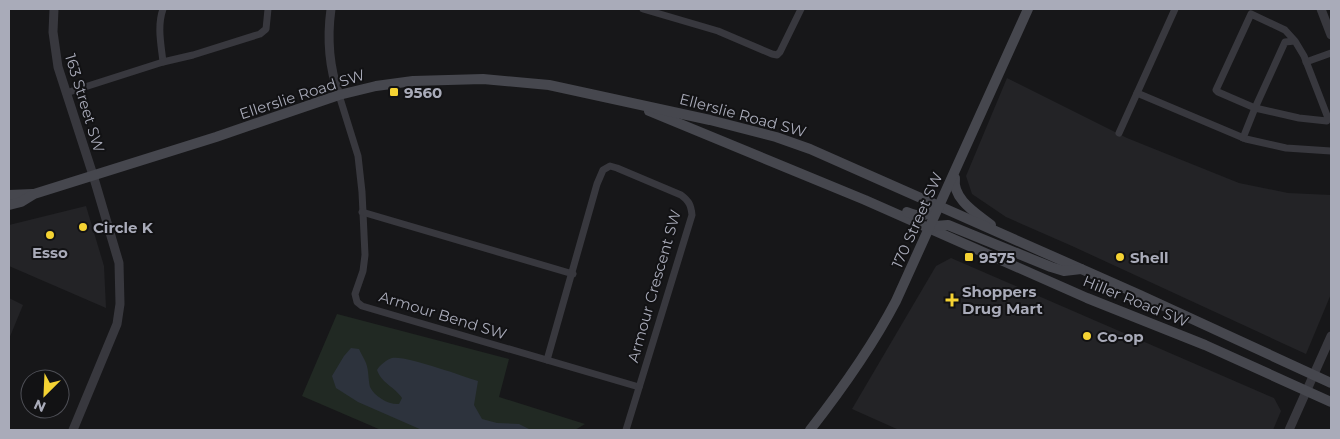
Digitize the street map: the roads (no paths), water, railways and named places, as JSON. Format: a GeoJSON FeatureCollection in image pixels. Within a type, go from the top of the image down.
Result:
{"type":"FeatureCollection","features":[{"type":"Feature","properties":{"kind":"main road","name":"170 Street SW"},"geometry":{"type":"LineString","coordinates":[[810,430],[880,331],[905,283],[1028,9]]}},
{"type":"Feature","properties":{"kind":"main road","name":"Ellerslie Road SW"},"geometry":{"type":"LineString","coordinates":[[9,205],[21,202],[34,194],[339,96],[376,86],[413,81],[483,79],[549,85],[617,99],[776,137],[810,149],[940,206]]}},
{"type":"Feature","properties":{"kind":"main road","name":"Ellerslie Road SW"},"geometry":{"type":"LineString","coordinates":[[617,99],[782,165],[930,229]]}},
{"type":"Feature","properties":{"kind":"main road"},"geometry":{"type":"LineString","coordinates":[[782,165],[804,169],[917,216],[925,216],[940,206]]}},
{"type":"Feature","properties":{"kind":"main road"},"geometry":{"type":"LineString","coordinates":[[957,170],[954,183],[956,191],[967,205],[1002,234]]}},
{"type":"Feature","properties":{"kind":"main road","name":"Ellerslie Road SW"},"geometry":{"type":"LineString","coordinates":[[9,195],[34,194]]}},
{"type":"Feature","properties":{"kind":"main road","name":"Hiller Road SW"},"geometry":{"type":"LineString","coordinates":[[940,206],[1331,383]]}},
{"type":"Feature","properties":{"kind":"main road"},"geometry":{"type":"LineString","coordinates":[[930,229],[935,226],[948,225],[1051,267],[1064,271],[1081,269]]}},
{"type":"Feature","properties":{"kind":"main road","name":"Hiller Road SW"},"geometry":{"type":"LineString","coordinates":[[930,229],[1088,298],[1205,345],[1331,402]]}},
{"type":"Feature","properties":{"kind":"street","name":"163 Street SW"},"geometry":{"type":"LineString","coordinates":[[54,9],[55,56],[119,263],[120,304],[117,324],[73,430]]}},
{"type":"Feature","properties":{"kind":"street"},"geometry":{"type":"LineString","coordinates":[[163,9],[160,32],[163,62]]}},
{"type":"Feature","properties":{"kind":"street"},"geometry":{"type":"LineString","coordinates":[[66,93],[260,34],[266,29],[268,9]]}},
{"type":"Feature","properties":{"kind":"street"},"geometry":{"type":"LineString","coordinates":[[331,9],[329,52],[334,82],[339,96]]}},
{"type":"Feature","properties":{"kind":"street"},"geometry":{"type":"LineString","coordinates":[[642,9],[710,29],[777,55],[801,9]]}},
{"type":"Feature","properties":{"kind":"street"},"geometry":{"type":"LineString","coordinates":[[1119,133],[1175,9]]}},
{"type":"Feature","properties":{"kind":"street"},"geometry":{"type":"LineString","coordinates":[[1321,9],[1331,35]]}},
{"type":"Feature","properties":{"kind":"street"},"geometry":{"type":"LineString","coordinates":[[1251,14],[1285,30],[1295,42],[1306,62],[1328,118],[1327,121],[1299,118],[1255,108],[1216,90],[1251,14]]}},
{"type":"Feature","properties":{"kind":"street"},"geometry":{"type":"LineString","coordinates":[[1243,138],[1284,42],[1295,42]]}},
{"type":"Feature","properties":{"kind":"street"},"geometry":{"type":"LineString","coordinates":[[1306,62],[1331,53]]}},
{"type":"Feature","properties":{"kind":"street"},"geometry":{"type":"LineString","coordinates":[[1137,93],[1243,138],[1286,148],[1331,151]]}},
{"type":"Feature","properties":{"kind":"street","name":"Armour Bend SW"},"geometry":{"type":"LineString","coordinates":[[339,96],[358,156],[365,255],[363,271],[355,294],[357,302],[362,306],[639,387]]}},
{"type":"Feature","properties":{"kind":"street","name":"Armour Crescent SW"},"geometry":{"type":"LineString","coordinates":[[547,360],[597,184],[603,170],[610,166],[617,168],[688,200],[692,215],[626,430]]}},
{"type":"Feature","properties":{"kind":"street"},"geometry":{"type":"LineString","coordinates":[[362,212],[572,274]]}},
{"type":"Feature","properties":{"kind":"street"},"geometry":{"type":"LineString","coordinates":[[1289,430],[1331,336]]}},
{"type":"Feature","properties":{"kind":"place","name":"9560"},"geometry":{"type":"Point","coordinates":[394,92]}},
{"type":"Feature","properties":{"kind":"place","name":"Circle K"},"geometry":{"type":"Point","coordinates":[83,227]}},
{"type":"Feature","properties":{"kind":"place","name":"Esso"},"geometry":{"type":"Point","coordinates":[50,235]}},
{"type":"Feature","properties":{"kind":"place","name":"9575"},"geometry":{"type":"Point","coordinates":[969,257]}},
{"type":"Feature","properties":{"kind":"place","name":"Shell"},"geometry":{"type":"Point","coordinates":[1120,257]}},
{"type":"Feature","properties":{"kind":"place","name":"Shoppers Drug Mart"},"geometry":{"type":"Point","coordinates":[952,300]}},
{"type":"Feature","properties":{"kind":"place","name":"Co-op"},"geometry":{"type":"Point","coordinates":[1087,336]}}]}
